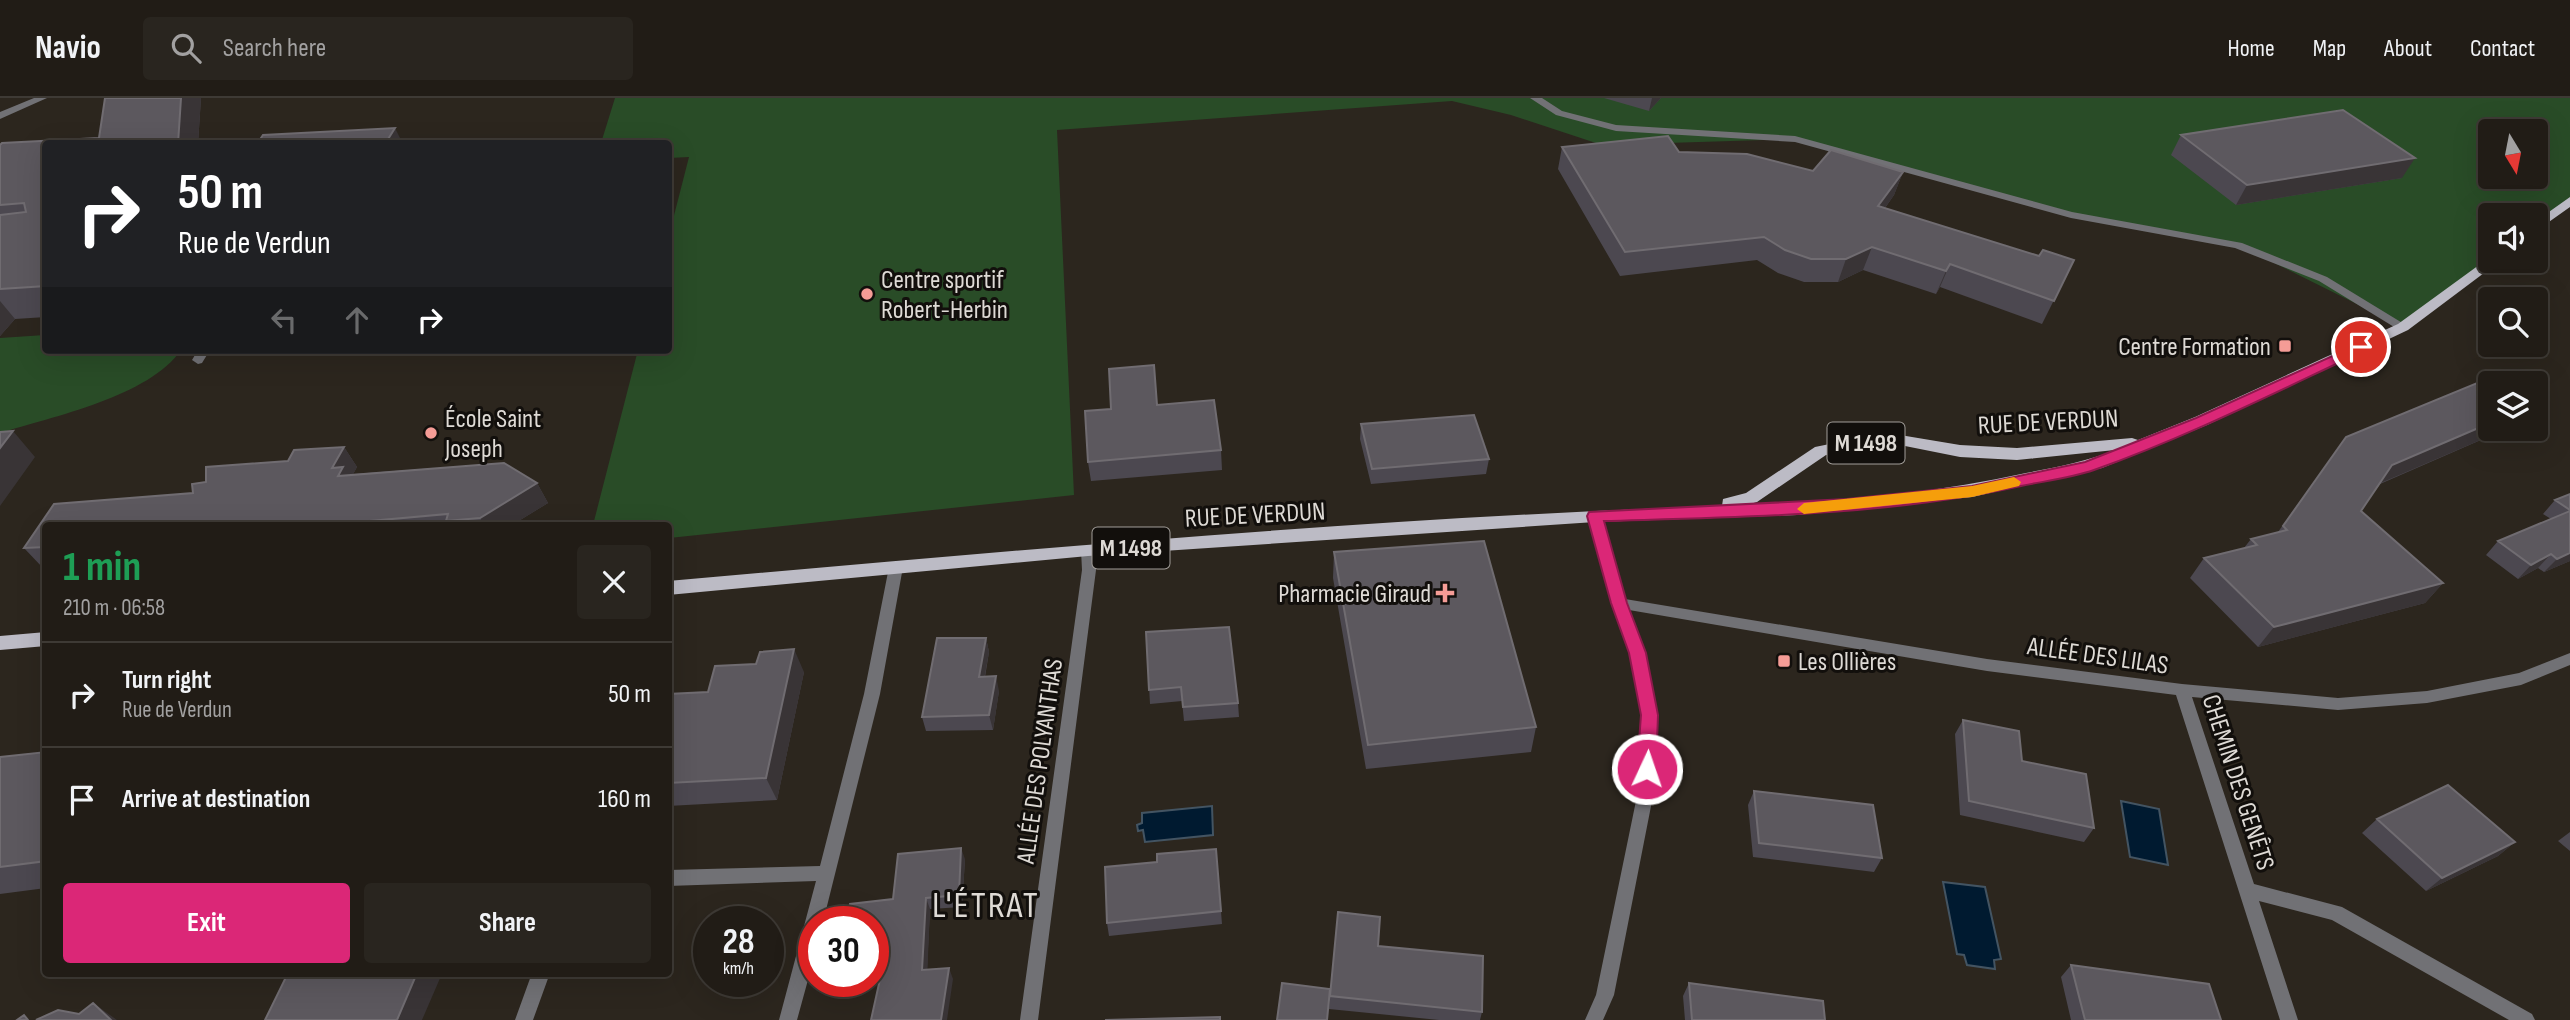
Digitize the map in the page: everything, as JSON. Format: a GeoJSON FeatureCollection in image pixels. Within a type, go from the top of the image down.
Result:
{"type":"FeatureCollection","features":[{"type":"Feature","properties":{"kind":"main road"},"geometry":{"type":"LineString","coordinates":[[2548,218],[2570,201]]}},
{"type":"Feature","properties":{"kind":"main road","name":"RUE DE VERDUN"},"geometry":{"type":"LineString","coordinates":[[672,588],[1087,550],[1595,516],[1797,509],[1972,491],[2096,464],[2202,421],[2403,327],[2478,271]]}},
{"type":"Feature","properties":{"kind":"main road","name":"RUE DE VERDUN"},"geometry":{"type":"LineString","coordinates":[[1677,512],[1751,498],[1821,451],[1854,444],[1900,440],[1960,451],[2017,454],[2145,442]]}},
{"type":"Feature","properties":{"kind":"main road"},"geometry":{"type":"LineString","coordinates":[[0,643],[42,639]]}},
{"type":"Feature","properties":{"kind":"street"},"geometry":{"type":"LineString","coordinates":[[0,116],[42,98]]}},
{"type":"Feature","properties":{"kind":"street"},"geometry":{"type":"LineString","coordinates":[[1535,98],[1559,113],[1616,128],[1795,139],[2071,215],[2238,245],[2323,279],[2403,327]]}},
{"type":"Feature","properties":{"kind":"street"},"geometry":{"type":"LineString","coordinates":[[1594,1020],[1605,995],[1645,796],[1649,715],[1638,653],[1619,603],[1595,516]]}},
{"type":"Feature","properties":{"kind":"street","name":"ALLÉE DES POLYANTHAS"},"geometry":{"type":"LineString","coordinates":[[1029,1020],[1089,570],[1087,550]]}},
{"type":"Feature","properties":{"kind":"street"},"geometry":{"type":"LineString","coordinates":[[819,906],[872,694],[896,567]]}},
{"type":"Feature","properties":{"kind":"street","name":"ALLÉE DES LILAS"},"geometry":{"type":"LineString","coordinates":[[1619,603],[1987,665],[2182,691],[2338,704],[2427,697],[2521,679],[2570,659]]}},
{"type":"Feature","properties":{"kind":"street","name":"CHEMIN DES GENÊTS"},"geometry":{"type":"LineString","coordinates":[[2182,691],[2289,1020]]}},
{"type":"Feature","properties":{"kind":"street"},"geometry":{"type":"LineString","coordinates":[[672,878],[828,873]]}},
{"type":"Feature","properties":{"kind":"street","name":"CHEMIN DES GENÊTS"},"geometry":{"type":"LineString","coordinates":[[2246,890],[2336,913],[2526,1020]]}},
{"type":"Feature","properties":{"kind":"street"},"geometry":{"type":"LineString","coordinates":[[524,1020],[540,977]]}},
{"type":"Feature","properties":{"kind":"street"},"geometry":{"type":"LineString","coordinates":[[788,1020],[798,983]]}},
{"type":"Feature","properties":{"kind":"green space","name":"Centre sportif Robert-Herbin"},"geometry":{"type":"Polygon","coordinates":[[[615,98],[2570,98],[2570,201],[2548,218],[2548,203],[2478,203],[2478,271],[2403,327],[2238,245],[2071,215],[1795,139],[1602,145],[1511,115],[1452,101],[1057,130],[1074,495],[672,538],[672,522],[594,522],[637,354],[672,354],[672,223],[689,157],[672,158],[672,140],[602,140],[615,98]]]}},
{"type":"Feature","properties":{"kind":"green space"},"geometry":{"type":"Polygon","coordinates":[[[42,335],[42,354],[177,354],[147,380],[124,392],[72,412],[0,433],[0,338],[42,335]]]}},
{"type":"Feature","properties":{"kind":"water"},"geometry":{"type":"Polygon","coordinates":[[[2121,801],[2159,809],[2168,865],[2130,857],[2121,801]]]}},
{"type":"Feature","properties":{"kind":"water"},"geometry":{"type":"Polygon","coordinates":[[[1212,806],[1213,835],[1145,842],[1143,830],[1138,831],[1137,825],[1142,823],[1142,813],[1212,806]]]}},
{"type":"Feature","properties":{"kind":"water"},"geometry":{"type":"Polygon","coordinates":[[[1943,882],[1985,887],[2001,959],[1994,960],[1995,969],[1967,965],[1964,955],[1957,954],[1943,882]]]}},
{"type":"Feature","properties":{"kind":"building"},"geometry":{"type":"Polygon","coordinates":[[[105,98],[181,98],[178,140],[60,140],[99,138],[105,98]]]}},
{"type":"Feature","properties":{"kind":"building"},"geometry":{"type":"Polygon","coordinates":[[[2343,110],[2415,158],[2247,185],[2181,135],[2343,110]]]}},
{"type":"Feature","properties":{"kind":"building"},"geometry":{"type":"Polygon","coordinates":[[[395,128],[388,140],[260,140],[263,135],[395,128]]]}},
{"type":"Feature","properties":{"kind":"building"},"geometry":{"type":"Polygon","coordinates":[[[1668,136],[1679,152],[1747,154],[1813,171],[1831,150],[1903,172],[1878,206],[2039,256],[2043,250],[2074,260],[2054,301],[1950,264],[1946,271],[1872,247],[1846,259],[1811,259],[1785,250],[1764,237],[1625,252],[1562,147],[1668,136]]]}},
{"type":"Feature","properties":{"kind":"building"},"geometry":{"type":"Polygon","coordinates":[[[42,141],[42,286],[0,289],[0,215],[26,212],[24,203],[0,205],[2,143],[42,141]]]}},
{"type":"Feature","properties":{"kind":"building"},"geometry":{"type":"Polygon","coordinates":[[[1154,365],[1157,405],[1214,400],[1221,450],[1088,462],[1085,411],[1111,409],[1109,369],[1154,365]]]}},
{"type":"Feature","properties":{"kind":"building"},"geometry":{"type":"Polygon","coordinates":[[[2478,383],[2478,428],[2392,465],[2361,511],[2443,583],[2274,627],[2204,558],[2257,545],[2251,539],[2287,530],[2283,526],[2346,437],[2478,383]]]}},
{"type":"Feature","properties":{"kind":"building"},"geometry":{"type":"Polygon","coordinates":[[[1474,415],[1489,459],[1372,469],[1361,424],[1474,415]]]}},
{"type":"Feature","properties":{"kind":"building"},"geometry":{"type":"Polygon","coordinates":[[[13,431],[0,448],[0,432],[13,431]]]}},
{"type":"Feature","properties":{"kind":"building"},"geometry":{"type":"Polygon","coordinates":[[[344,447],[332,468],[343,467],[338,476],[504,463],[537,483],[480,518],[446,521],[448,514],[359,522],[42,522],[42,547],[24,548],[54,504],[193,493],[192,484],[206,482],[206,467],[288,461],[294,450],[344,447]]]}},
{"type":"Feature","properties":{"kind":"building"},"geometry":{"type":"Polygon","coordinates":[[[2570,494],[2570,510],[2555,500],[2570,494]]]}},
{"type":"Feature","properties":{"kind":"building"},"geometry":{"type":"Polygon","coordinates":[[[2570,511],[2570,553],[2557,559],[2551,554],[2531,565],[2498,541],[2570,511]]]}},
{"type":"Feature","properties":{"kind":"building"},"geometry":{"type":"Polygon","coordinates":[[[1484,541],[1536,727],[1368,745],[1334,552],[1484,541]]]}},
{"type":"Feature","properties":{"kind":"building"},"geometry":{"type":"Polygon","coordinates":[[[1229,627],[1238,703],[1183,707],[1181,687],[1149,690],[1146,632],[1229,627]]]}},
{"type":"Feature","properties":{"kind":"building"},"geometry":{"type":"Polygon","coordinates":[[[937,638],[986,638],[979,677],[996,676],[989,715],[922,717],[937,638]]]}},
{"type":"Feature","properties":{"kind":"building"},"geometry":{"type":"Polygon","coordinates":[[[794,649],[766,778],[672,783],[672,694],[708,692],[715,666],[756,664],[760,652],[794,649]]]}},
{"type":"Feature","properties":{"kind":"building"},"geometry":{"type":"Polygon","coordinates":[[[1963,720],[2019,731],[2022,761],[2086,774],[2094,828],[1969,801],[1963,720]]]}},
{"type":"Feature","properties":{"kind":"building"},"geometry":{"type":"Polygon","coordinates":[[[42,752],[42,862],[0,867],[0,757],[42,752]]]}},
{"type":"Feature","properties":{"kind":"building"},"geometry":{"type":"Polygon","coordinates":[[[2448,785],[2515,842],[2442,878],[2377,819],[2448,785]]]}},
{"type":"Feature","properties":{"kind":"building"},"geometry":{"type":"Polygon","coordinates":[[[1754,791],[1873,805],[1882,858],[1759,843],[1754,791]]]}},
{"type":"Feature","properties":{"kind":"building"},"geometry":{"type":"Polygon","coordinates":[[[961,848],[959,895],[926,898],[922,970],[949,968],[941,1020],[871,1020],[876,997],[889,997],[889,906],[850,906],[893,899],[898,854],[961,848]]]}},
{"type":"Feature","properties":{"kind":"building"},"geometry":{"type":"Polygon","coordinates":[[[1216,849],[1221,911],[1107,923],[1105,867],[1157,862],[1157,854],[1216,849]]]}},
{"type":"Feature","properties":{"kind":"building"},"geometry":{"type":"Polygon","coordinates":[[[1338,912],[1380,917],[1378,946],[1483,956],[1482,1012],[1330,996],[1338,912]]]}},
{"type":"Feature","properties":{"kind":"building"},"geometry":{"type":"Polygon","coordinates":[[[2071,965],[2209,984],[2221,1020],[2085,1020],[2071,965]]]}},
{"type":"Feature","properties":{"kind":"building"},"geometry":{"type":"Polygon","coordinates":[[[286,977],[415,977],[397,1020],[265,1020],[286,977]]]}},
{"type":"Feature","properties":{"kind":"building"},"geometry":{"type":"Polygon","coordinates":[[[1282,983],[1330,989],[1327,1020],[1277,1020],[1282,983]]]}},
{"type":"Feature","properties":{"kind":"building"},"geometry":{"type":"Polygon","coordinates":[[[1689,983],[1823,1001],[1825,1020],[1692,1020],[1689,983]]]}},
{"type":"Feature","properties":{"kind":"building"},"geometry":{"type":"Polygon","coordinates":[[[93,1003],[111,1020],[36,1020],[58,1010],[79,1014],[93,1003]]]}},
{"type":"Feature","properties":{"kind":"building"},"geometry":{"type":"Polygon","coordinates":[[[1220,1017],[1220,1020],[1105,1020],[1220,1017]]]}},
{"type":"Feature","properties":{"kind":"slow traffic"},"geometry":{"type":"LineString","coordinates":[[1804,509],[1972,491],[2014,482]]}},
{"type":"Feature","properties":{"kind":"place","name":"Centre sportif Robert-Herbin"},"geometry":{"type":"Point","coordinates":[867,294]}},
{"type":"Feature","properties":{"kind":"place","name":"Centre Formation"},"geometry":{"type":"Point","coordinates":[2285,346]}},
{"type":"Feature","properties":{"kind":"place","name":"École Saint Joseph"},"geometry":{"type":"Point","coordinates":[431,433]}},
{"type":"Feature","properties":{"kind":"place","name":"Pharmacie Giraud"},"geometry":{"type":"Point","coordinates":[1445,593]}},
{"type":"Feature","properties":{"kind":"place","name":"Les Ollières"},"geometry":{"type":"Point","coordinates":[1784,661]}},
{"type":"Feature","properties":{"kind":"district","name":"L'ÉTRAT"},"geometry":{"type":"Point","coordinates":[986,904]}},
{"type":"Feature","properties":{"kind":"route"},"geometry":{"type":"LineString","coordinates":[[1647,769],[1649,715],[1638,653],[1619,603],[1595,516],[1797,509],[1847,504],[1972,491],[2088,466],[2202,421],[2361,347]]}}]}
